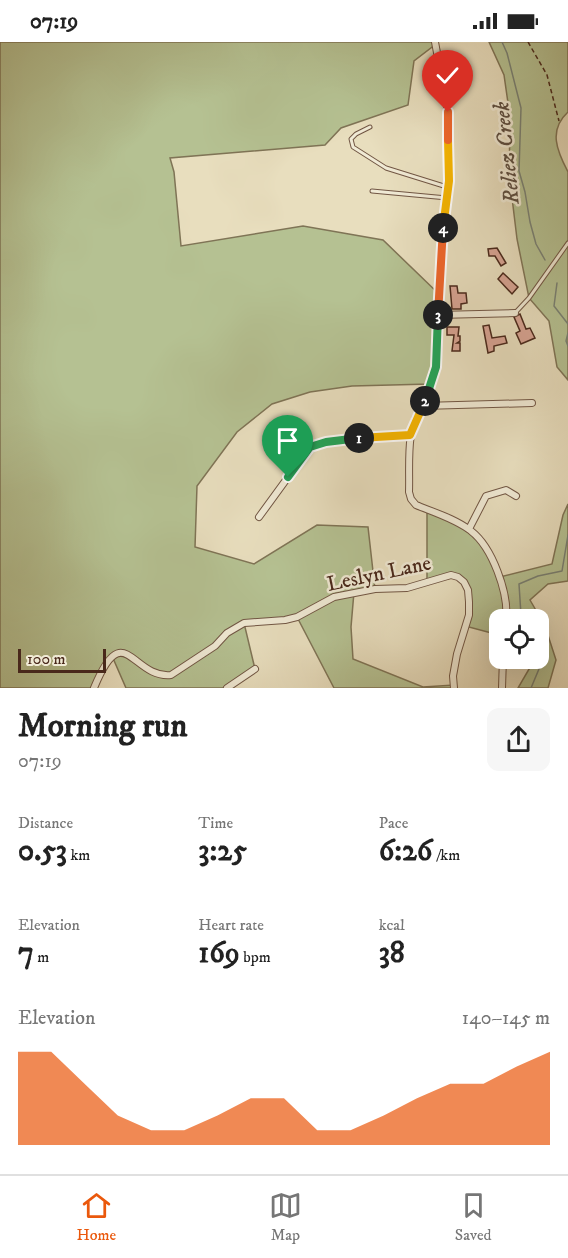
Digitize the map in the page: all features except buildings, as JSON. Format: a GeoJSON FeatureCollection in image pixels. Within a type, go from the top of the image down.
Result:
{"type":"FeatureCollection","features":[{"type":"Feature","properties":{"kind":"street"},"geometry":{"type":"LineString","coordinates":[[435,42],[448,112],[448,188],[441,243],[436,367],[410,435],[409,492],[416,505],[469,529],[478,538],[500,578],[507,609]]}},
{"type":"Feature","properties":{"kind":"street"},"geometry":{"type":"LineString","coordinates":[[438,315],[515,313]]}},
{"type":"Feature","properties":{"kind":"street"},"geometry":{"type":"LineString","coordinates":[[423,406],[532,403]]}},
{"type":"Feature","properties":{"kind":"street"},"geometry":{"type":"LineString","coordinates":[[259,517],[310,447],[326,442],[410,435]]}},
{"type":"Feature","properties":{"kind":"street"},"geometry":{"type":"LineString","coordinates":[[469,529],[486,496],[506,490],[516,496]]}},
{"type":"Feature","properties":{"kind":"street","name":"Leslyn Lane"},"geometry":{"type":"LineString","coordinates":[[94,688],[107,661],[117,653],[134,658],[154,674],[171,675],[215,646],[234,627],[244,623],[285,620],[297,617],[334,597],[375,589],[407,588],[451,575],[464,582],[468,590],[469,602],[469,615],[453,676],[454,688]]}},
{"type":"Feature","properties":{"kind":"street"},"geometry":{"type":"LineString","coordinates":[[227,688],[255,669]]}},
{"type":"Feature","properties":{"kind":"street"},"geometry":{"type":"LineString","coordinates":[[502,688],[503,669]]}},
{"type":"Feature","properties":{"kind":"lane"},"geometry":{"type":"LineString","coordinates":[[370,127],[351,139],[352,147],[386,168],[448,188]]}},
{"type":"Feature","properties":{"kind":"lane"},"geometry":{"type":"LineString","coordinates":[[372,191],[447,198]]}},
{"type":"Feature","properties":{"kind":"lane"},"geometry":{"type":"LineString","coordinates":[[515,313],[529,298],[568,243]]}},
{"type":"Feature","properties":{"kind":"path"},"geometry":{"type":"LineString","coordinates":[[528,42],[551,87],[559,121]]}},
{"type":"Feature","properties":{"kind":"green space"},"geometry":{"type":"Polygon","coordinates":[[[0,42],[435,42],[436,44],[414,61],[408,105],[341,128],[325,145],[170,158],[174,172],[181,246],[303,226],[383,240],[440,295],[437,355],[430,384],[352,386],[310,392],[272,404],[237,432],[197,486],[195,547],[254,564],[317,525],[368,527],[375,589],[354,592],[351,627],[353,659],[423,687],[454,685],[454,688],[334,688],[297,617],[244,623],[255,669],[227,688],[126,688],[112,656],[94,688],[0,688],[0,42]]]}},
{"type":"Feature","properties":{"kind":"green space"},"geometry":{"type":"Polygon","coordinates":[[[489,42],[568,42],[568,112],[558,126],[556,141],[568,172],[568,380],[557,367],[549,321],[529,298],[517,239],[510,181],[509,110],[504,75],[489,42]]]}},
{"type":"Feature","properties":{"kind":"green space"},"geometry":{"type":"Polygon","coordinates":[[[568,504],[568,581],[548,584],[530,600],[535,609],[489,609],[489,632],[465,626],[468,590],[458,577],[427,582],[427,510],[452,521],[478,538],[500,577],[552,564],[563,515],[568,504]]]}},
{"type":"Feature","properties":{"kind":"green space"},"geometry":{"type":"Polygon","coordinates":[[[549,638],[556,660],[548,688],[518,688],[529,669],[549,669],[549,638]]]}},
{"type":"Feature","properties":{"kind":"waterway","name":"Reliez Creek"},"geometry":{"type":"LineString","coordinates":[[502,42],[521,108],[519,171],[536,244],[545,260]]}},
{"type":"Feature","properties":{"kind":"waterway","name":"Reliez Creek"},"geometry":{"type":"LineString","coordinates":[[557,283],[554,306],[568,324]]}},
{"type":"Feature","properties":{"kind":"waterway","name":"Reliez Creek"},"geometry":{"type":"LineString","coordinates":[[568,333],[566,341],[568,346]]}},
{"type":"Feature","properties":{"kind":"waterway","name":"Reliez Creek"},"geometry":{"type":"LineString","coordinates":[[521,609],[519,584],[538,576],[562,571],[568,535]]}},
{"type":"Feature","properties":{"kind":"waterway","name":"Reliez Creek"},"geometry":{"type":"LineString","coordinates":[[531,688],[539,669]]}},
{"type":"Feature","properties":{"kind":"route"},"geometry":{"type":"LineString","coordinates":[[288,477],[310,447],[326,442],[410,435],[423,406],[436,367],[441,243],[449,181],[448,112]]}}]}
